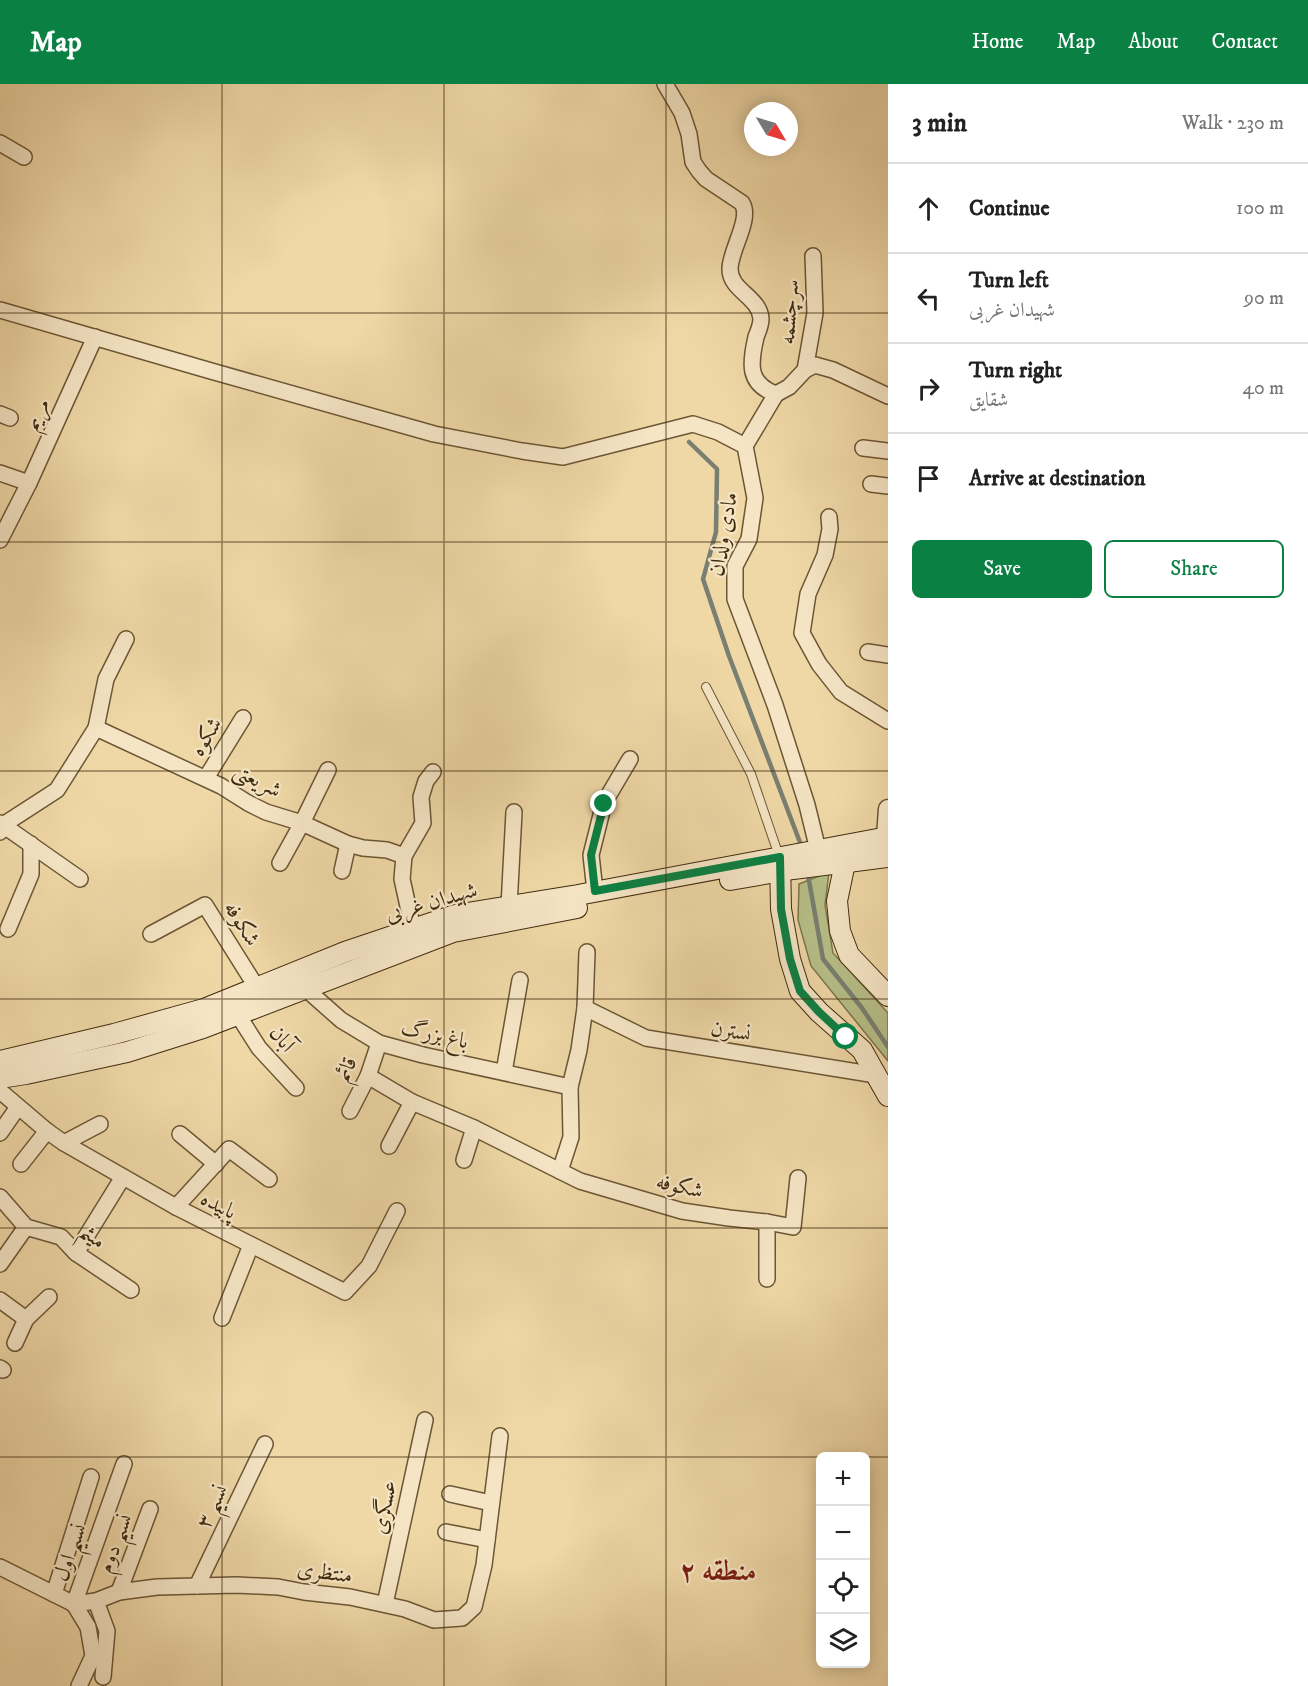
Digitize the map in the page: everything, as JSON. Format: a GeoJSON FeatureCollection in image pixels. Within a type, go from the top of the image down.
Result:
{"type":"FeatureCollection","features":[{"type":"Feature","properties":{"kind":"main road","name":"شهیدان غربی"},"geometry":{"type":"LineString","coordinates":[[0,1078],[127,1052],[203,1028],[453,932],[617,900],[780,864],[818,850],[887,847]]}},
{"type":"Feature","properties":{"kind":"main road","name":"شهیدان غربی"},"geometry":{"type":"LineString","coordinates":[[0,1061],[114,1034],[204,1009],[345,952],[455,915],[595,891],[780,864],[845,862],[887,847]]}},
{"type":"Feature","properties":{"kind":"main road"},"geometry":{"type":"LineString","coordinates":[[845,862],[837,901],[840,932],[849,955],[888,996]]}},
{"type":"Feature","properties":{"kind":"main road"},"geometry":{"type":"LineString","coordinates":[[780,864],[781,909],[790,959],[800,991],[819,1012],[862,1050],[888,1096]]}},
{"type":"Feature","properties":{"kind":"street","name":"سرچشمه"},"geometry":{"type":"LineString","coordinates":[[665,84],[682,113],[689,134],[693,162],[706,179],[744,206],[745,216],[730,270],[734,282],[756,304],[761,319],[753,349],[751,368],[756,382],[765,390],[776,394],[789,387],[805,370],[815,364],[887,392]]}},
{"type":"Feature","properties":{"kind":"street"},"geometry":{"type":"LineString","coordinates":[[0,143],[24,158]]}},
{"type":"Feature","properties":{"kind":"street","name":"سرچشمه"},"geometry":{"type":"LineString","coordinates":[[805,370],[814,313],[813,256]]}},
{"type":"Feature","properties":{"kind":"street"},"geometry":{"type":"LineString","coordinates":[[0,310],[434,434],[563,457],[693,424],[718,432],[746,447],[776,394]]}},
{"type":"Feature","properties":{"kind":"street","name":"مریم"},"geometry":{"type":"LineString","coordinates":[[0,540],[29,483],[95,337]]}},
{"type":"Feature","properties":{"kind":"street","name":"مادی ولدان"},"geometry":{"type":"LineString","coordinates":[[746,447],[755,498],[749,539],[735,566],[735,599],[775,705],[807,805],[818,850]]}},
{"type":"Feature","properties":{"kind":"street"},"geometry":{"type":"LineString","coordinates":[[863,448],[888,451]]}},
{"type":"Feature","properties":{"kind":"street"},"geometry":{"type":"LineString","coordinates":[[0,473],[29,483]]}},
{"type":"Feature","properties":{"kind":"street"},"geometry":{"type":"LineString","coordinates":[[871,484],[888,486]]}},
{"type":"Feature","properties":{"kind":"street"},"geometry":{"type":"LineString","coordinates":[[829,517],[830,529],[825,555],[808,594],[802,633],[819,663],[841,692],[888,721]]}},
{"type":"Feature","properties":{"kind":"street"},"geometry":{"type":"LineString","coordinates":[[80,879],[31,844],[1,827],[57,790],[96,728],[106,679],[126,639]]}},
{"type":"Feature","properties":{"kind":"street"},"geometry":{"type":"LineString","coordinates":[[868,652],[888,655]]}},
{"type":"Feature","properties":{"kind":"street","name":"شکوه"},"geometry":{"type":"LineString","coordinates":[[206,778],[243,718]]}},
{"type":"Feature","properties":{"kind":"street","name":"شریعتی"},"geometry":{"type":"LineString","coordinates":[[96,728],[206,778],[257,807],[302,823],[348,844],[387,850],[404,856]]}},
{"type":"Feature","properties":{"kind":"street"},"geometry":{"type":"LineString","coordinates":[[595,891],[591,855],[604,804],[630,759]]}},
{"type":"Feature","properties":{"kind":"street"},"geometry":{"type":"LineString","coordinates":[[280,863],[328,770]]}},
{"type":"Feature","properties":{"kind":"street"},"geometry":{"type":"LineString","coordinates":[[413,929],[402,879],[404,856],[423,823],[421,797],[426,781],[433,772]]}},
{"type":"Feature","properties":{"kind":"street"},"geometry":{"type":"LineString","coordinates":[[887,847],[888,809]]}},
{"type":"Feature","properties":{"kind":"street"},"geometry":{"type":"LineString","coordinates":[[509,906],[514,812]]}},
{"type":"Feature","properties":{"kind":"street"},"geometry":{"type":"LineString","coordinates":[[8,929],[31,873],[31,844]]}},
{"type":"Feature","properties":{"kind":"street"},"geometry":{"type":"LineString","coordinates":[[342,871],[348,844]]}},
{"type":"Feature","properties":{"kind":"street","name":"شکوفه"},"geometry":{"type":"LineString","coordinates":[[151,934],[206,905],[257,988]]}},
{"type":"Feature","properties":{"kind":"street"},"geometry":{"type":"LineString","coordinates":[[560,1172],[570,1137],[570,1087],[579,1050],[585,1008],[587,952]]}},
{"type":"Feature","properties":{"kind":"street"},"geometry":{"type":"LineString","coordinates":[[504,1072],[520,980]]}},
{"type":"Feature","properties":{"kind":"street","name":"باغ بزرگ"},"geometry":{"type":"LineString","coordinates":[[306,989],[341,1020],[379,1043],[423,1055],[570,1087]]}},
{"type":"Feature","properties":{"kind":"street","name":"نسترن"},"geometry":{"type":"LineString","coordinates":[[585,1008],[646,1038],[876,1075]]}},
{"type":"Feature","properties":{"kind":"street","name":"آبان"},"geometry":{"type":"LineString","coordinates":[[238,1015],[259,1048],[296,1088]]}},
{"type":"Feature","properties":{"kind":"street","name":"قائم"},"geometry":{"type":"LineString","coordinates":[[351,1111],[368,1076],[379,1043]]}},
{"type":"Feature","properties":{"kind":"street","name":"شکوفه"},"geometry":{"type":"LineString","coordinates":[[368,1076],[412,1102],[474,1128],[580,1181],[682,1211],[794,1227],[798,1178]]}},
{"type":"Feature","properties":{"kind":"street","name":"پابیده"},"geometry":{"type":"LineString","coordinates":[[0,1091],[64,1143],[176,1207],[345,1292],[369,1266],[397,1211]]}},
{"type":"Feature","properties":{"kind":"street"},"geometry":{"type":"LineString","coordinates":[[389,1146],[412,1102]]}},
{"type":"Feature","properties":{"kind":"street"},"geometry":{"type":"LineString","coordinates":[[0,1133],[18,1107]]}},
{"type":"Feature","properties":{"kind":"street"},"geometry":{"type":"LineString","coordinates":[[64,1143],[100,1124]]}},
{"type":"Feature","properties":{"kind":"street"},"geometry":{"type":"LineString","coordinates":[[464,1160],[474,1128]]}},
{"type":"Feature","properties":{"kind":"street"},"geometry":{"type":"LineString","coordinates":[[21,1164],[47,1131]]}},
{"type":"Feature","properties":{"kind":"street"},"geometry":{"type":"LineString","coordinates":[[180,1134],[216,1164]]}},
{"type":"Feature","properties":{"kind":"street"},"geometry":{"type":"LineString","coordinates":[[176,1207],[229,1149],[269,1179]]}},
{"type":"Feature","properties":{"kind":"street"},"geometry":{"type":"LineString","coordinates":[[76,1253],[123,1177]]}},
{"type":"Feature","properties":{"kind":"street"},"geometry":{"type":"LineString","coordinates":[[0,1197],[26,1227],[0,1264]]}},
{"type":"Feature","properties":{"kind":"street"},"geometry":{"type":"LineString","coordinates":[[767,1222],[767,1279]]}},
{"type":"Feature","properties":{"kind":"street","name":"میثم"},"geometry":{"type":"LineString","coordinates":[[26,1227],[61,1237],[76,1253],[131,1290]]}},
{"type":"Feature","properties":{"kind":"street"},"geometry":{"type":"LineString","coordinates":[[222,1318],[251,1245]]}},
{"type":"Feature","properties":{"kind":"street"},"geometry":{"type":"LineString","coordinates":[[15,1343],[26,1319],[49,1297]]}},
{"type":"Feature","properties":{"kind":"street"},"geometry":{"type":"LineString","coordinates":[[0,1300],[26,1319]]}},
{"type":"Feature","properties":{"kind":"street","name":"عسگری"},"geometry":{"type":"LineString","coordinates":[[385,1604],[425,1420]]}},
{"type":"Feature","properties":{"kind":"street","name":"منتظری"},"geometry":{"type":"LineString","coordinates":[[74,1604],[96,1601],[118,1592],[157,1587],[237,1585],[278,1587],[350,1597],[405,1609],[434,1620],[462,1618],[474,1606],[484,1565],[500,1436]]}},
{"type":"Feature","properties":{"kind":"street","name":"نسیم ۳"},"geometry":{"type":"LineString","coordinates":[[197,1586],[265,1444]]}},
{"type":"Feature","properties":{"kind":"street","name":"نسیم اول"},"geometry":{"type":"LineString","coordinates":[[79,1686],[93,1656],[88,1627],[74,1604],[124,1464]]}},
{"type":"Feature","properties":{"kind":"street"},"geometry":{"type":"LineString","coordinates":[[54,1594],[91,1477]]}},
{"type":"Feature","properties":{"kind":"street"},"geometry":{"type":"LineString","coordinates":[[450,1494],[491,1503]]}},
{"type":"Feature","properties":{"kind":"street","name":"نسیم دوم"},"geometry":{"type":"LineString","coordinates":[[118,1592],[150,1509]]}},
{"type":"Feature","properties":{"kind":"street"},"geometry":{"type":"LineString","coordinates":[[446,1532],[487,1540]]}},
{"type":"Feature","properties":{"kind":"street"},"geometry":{"type":"LineString","coordinates":[[0,1567],[74,1604]]}},
{"type":"Feature","properties":{"kind":"street"},"geometry":{"type":"LineString","coordinates":[[96,1601],[107,1631],[103,1677]]}},
{"type":"Feature","properties":{"kind":"lane"},"geometry":{"type":"LineString","coordinates":[[706,687],[751,774],[780,864]]}},
{"type":"Feature","properties":{"kind":"green space"},"geometry":{"type":"Polygon","coordinates":[[[829,872],[825,905],[833,953],[888,1013],[888,1061],[811,966],[798,920],[799,884],[829,872]]]}},
{"type":"Feature","properties":{"kind":"waterway"},"geometry":{"type":"LineString","coordinates":[[689,442],[717,469],[716,532],[703,579],[729,656],[801,845]]}},
{"type":"Feature","properties":{"kind":"waterway"},"geometry":{"type":"LineString","coordinates":[[808,875],[823,959],[862,1008],[888,1047]]}},
{"type":"Feature","properties":{"kind":"district","name":"منطقه ۲"},"geometry":{"type":"Point","coordinates":[718,1570]}},
{"type":"Feature","properties":{"kind":"route"},"geometry":{"type":"LineString","coordinates":[[604,804],[591,855],[595,891],[780,857],[781,909],[790,959],[800,991],[846,1037]]}}]}
